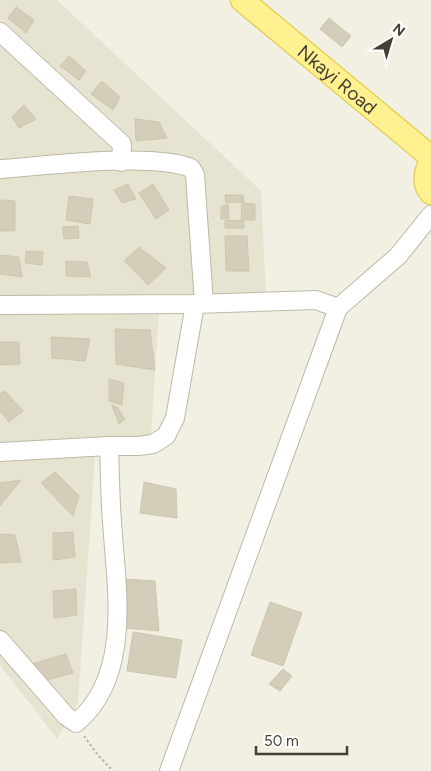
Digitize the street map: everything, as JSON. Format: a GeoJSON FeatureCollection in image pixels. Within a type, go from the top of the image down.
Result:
{"type":"FeatureCollection","features":[{"type":"Feature","properties":{"kind":"main road","name":"Nkayi Road"},"geometry":{"type":"LineString","coordinates":[[242,0],[431,159],[425,174],[428,191],[431,193]]}},
{"type":"Feature","properties":{"kind":"street"},"geometry":{"type":"LineString","coordinates":[[0,32],[122,144],[120,162]]}},
{"type":"Feature","properties":{"kind":"street"},"geometry":{"type":"LineString","coordinates":[[0,169],[120,162],[180,164],[191,168],[195,174],[199,304],[175,418],[166,436],[153,444],[0,452]]}},
{"type":"Feature","properties":{"kind":"street"},"geometry":{"type":"LineString","coordinates":[[169,771],[338,308],[398,256],[431,215]]}},
{"type":"Feature","properties":{"kind":"street"},"geometry":{"type":"LineString","coordinates":[[0,305],[199,304],[316,300],[338,308]]}},
{"type":"Feature","properties":{"kind":"street"},"geometry":{"type":"LineString","coordinates":[[0,640],[66,716],[76,723],[85,716],[106,682],[114,650],[118,599],[109,446]]}},
{"type":"Feature","properties":{"kind":"path"},"geometry":{"type":"LineString","coordinates":[[76,723],[98,755],[113,771]]}},
{"type":"Feature","properties":{"kind":"shaded area"},"geometry":{"type":"Polygon","coordinates":[[[0,0],[57,0],[261,191],[266,295],[159,312],[151,435],[96,442],[78,703],[57,739],[0,665],[0,0]]]}},
{"type":"Feature","properties":{"kind":"building"},"geometry":{"type":"Polygon","coordinates":[[[16,7],[34,20],[26,33],[8,18],[16,7]]]}},
{"type":"Feature","properties":{"kind":"building"},"geometry":{"type":"Polygon","coordinates":[[[329,18],[351,36],[342,47],[320,29],[329,18]]]}},
{"type":"Feature","properties":{"kind":"building"},"geometry":{"type":"Polygon","coordinates":[[[69,56],[86,71],[79,80],[60,66],[69,56]]]}},
{"type":"Feature","properties":{"kind":"building"},"geometry":{"type":"Polygon","coordinates":[[[102,81],[120,97],[113,110],[91,94],[102,81]]]}},
{"type":"Feature","properties":{"kind":"building"},"geometry":{"type":"Polygon","coordinates":[[[24,105],[36,119],[19,128],[12,117],[24,105]]]}},
{"type":"Feature","properties":{"kind":"building"},"geometry":{"type":"Polygon","coordinates":[[[135,119],[159,122],[167,138],[136,141],[135,119]]]}},
{"type":"Feature","properties":{"kind":"building"},"geometry":{"type":"Polygon","coordinates":[[[128,184],[136,199],[122,203],[114,190],[128,184]]]}},
{"type":"Feature","properties":{"kind":"building"},"geometry":{"type":"Polygon","coordinates":[[[153,184],[169,210],[156,219],[139,193],[153,184]]]}},
{"type":"Feature","properties":{"kind":"building"},"geometry":{"type":"Polygon","coordinates":[[[225,195],[243,195],[244,202],[226,203],[225,195]]]}},
{"type":"Feature","properties":{"kind":"building"},"geometry":{"type":"Polygon","coordinates":[[[69,196],[93,199],[90,224],[66,220],[69,196]]]}},
{"type":"Feature","properties":{"kind":"building"},"geometry":{"type":"Polygon","coordinates":[[[0,200],[15,201],[15,231],[0,231],[0,200]]]}},
{"type":"Feature","properties":{"kind":"building"},"geometry":{"type":"Polygon","coordinates":[[[242,203],[255,204],[255,220],[241,220],[242,203]]]}},
{"type":"Feature","properties":{"kind":"building"},"geometry":{"type":"Polygon","coordinates":[[[228,205],[229,218],[221,219],[221,206],[228,205]]]}},
{"type":"Feature","properties":{"kind":"building"},"geometry":{"type":"Polygon","coordinates":[[[225,220],[244,221],[244,228],[225,228],[225,220]]]}},
{"type":"Feature","properties":{"kind":"building"},"geometry":{"type":"Polygon","coordinates":[[[78,226],[79,238],[64,239],[63,227],[78,226]]]}},
{"type":"Feature","properties":{"kind":"building"},"geometry":{"type":"Polygon","coordinates":[[[225,236],[247,236],[249,271],[226,271],[225,236]]]}},
{"type":"Feature","properties":{"kind":"building"},"geometry":{"type":"Polygon","coordinates":[[[139,247],[166,268],[148,285],[124,261],[139,247]]]}},
{"type":"Feature","properties":{"kind":"building"},"geometry":{"type":"Polygon","coordinates":[[[26,251],[43,252],[42,265],[25,263],[26,251]]]}},
{"type":"Feature","properties":{"kind":"building"},"geometry":{"type":"Polygon","coordinates":[[[0,255],[19,257],[22,277],[0,274],[0,255]]]}},
{"type":"Feature","properties":{"kind":"building"},"geometry":{"type":"Polygon","coordinates":[[[66,261],[87,262],[91,277],[66,276],[66,261]]]}},
{"type":"Feature","properties":{"kind":"building"},"geometry":{"type":"Polygon","coordinates":[[[115,329],[150,330],[155,370],[116,364],[115,329]]]}},
{"type":"Feature","properties":{"kind":"building"},"geometry":{"type":"Polygon","coordinates":[[[51,337],[90,339],[85,361],[52,358],[51,337]]]}},
{"type":"Feature","properties":{"kind":"building"},"geometry":{"type":"Polygon","coordinates":[[[0,342],[19,342],[20,364],[0,365],[0,342]]]}},
{"type":"Feature","properties":{"kind":"building"},"geometry":{"type":"Polygon","coordinates":[[[109,379],[124,383],[122,405],[109,401],[109,379]]]}},
{"type":"Feature","properties":{"kind":"building"},"geometry":{"type":"Polygon","coordinates":[[[5,391],[23,411],[9,422],[0,411],[0,394],[5,391]]]}},
{"type":"Feature","properties":{"kind":"building"},"geometry":{"type":"Polygon","coordinates":[[[112,405],[117,407],[125,419],[119,424],[112,405]]]}},
{"type":"Feature","properties":{"kind":"building"},"geometry":{"type":"Polygon","coordinates":[[[55,472],[79,496],[73,516],[41,483],[55,472]]]}},
{"type":"Feature","properties":{"kind":"building"},"geometry":{"type":"Polygon","coordinates":[[[21,480],[0,506],[0,483],[21,480]]]}},
{"type":"Feature","properties":{"kind":"building"},"geometry":{"type":"Polygon","coordinates":[[[144,482],[176,489],[177,518],[140,513],[144,482]]]}},
{"type":"Feature","properties":{"kind":"building"},"geometry":{"type":"Polygon","coordinates":[[[73,532],[75,557],[53,560],[53,533],[73,532]]]}},
{"type":"Feature","properties":{"kind":"building"},"geometry":{"type":"Polygon","coordinates":[[[0,534],[15,535],[21,562],[0,563],[0,534]]]}},
{"type":"Feature","properties":{"kind":"building"},"geometry":{"type":"Polygon","coordinates":[[[124,579],[155,581],[159,631],[124,628],[124,579]]]}},
{"type":"Feature","properties":{"kind":"building"},"geometry":{"type":"Polygon","coordinates":[[[76,589],[77,615],[54,618],[53,591],[76,589]]]}},
{"type":"Feature","properties":{"kind":"building"},"geometry":{"type":"Polygon","coordinates":[[[270,602],[302,613],[283,666],[251,655],[270,602]]]}},
{"type":"Feature","properties":{"kind":"building"},"geometry":{"type":"Polygon","coordinates":[[[133,632],[182,640],[176,678],[127,671],[133,632]]]}},
{"type":"Feature","properties":{"kind":"building"},"geometry":{"type":"Polygon","coordinates":[[[66,654],[73,673],[38,682],[32,664],[66,654]]]}},
{"type":"Feature","properties":{"kind":"building"},"geometry":{"type":"Polygon","coordinates":[[[283,669],[292,676],[280,691],[269,684],[283,669]]]}}]}
